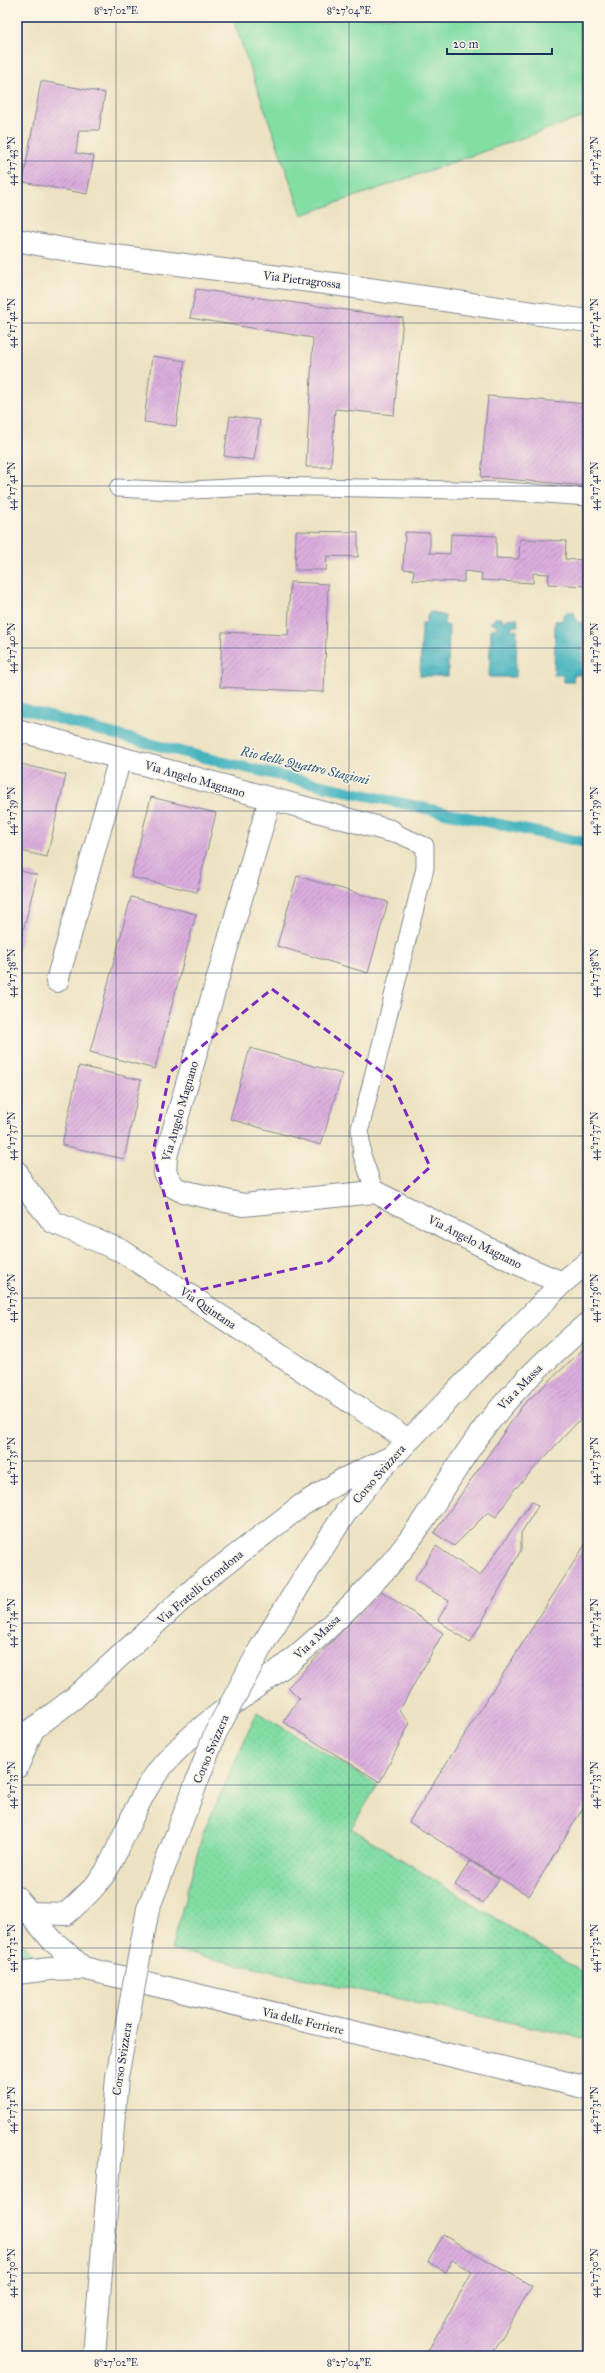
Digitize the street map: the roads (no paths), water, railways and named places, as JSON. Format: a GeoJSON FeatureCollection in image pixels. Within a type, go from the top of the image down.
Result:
{"type":"FeatureCollection","features":[{"type":"Feature","properties":{"kind":"street","name":"Via Pietragrossa"},"geometry":{"type":"LineString","coordinates":[[17,240],[68,250],[341,285],[588,321]]}},
{"type":"Feature","properties":{"kind":"street","name":"Via Angelo Magnano"},"geometry":{"type":"LineString","coordinates":[[17,730],[391,831]]}},
{"type":"Feature","properties":{"kind":"street"},"geometry":{"type":"LineString","coordinates":[[57,981],[120,758]]}},
{"type":"Feature","properties":{"kind":"street","name":"Via Angelo Magnano"},"geometry":{"type":"LineString","coordinates":[[270,799],[166,1156],[165,1173],[174,1187],[182,1191],[243,1205],[375,1192],[527,1268],[562,1283]]}},
{"type":"Feature","properties":{"kind":"street","name":"Via Quintana"},"geometry":{"type":"LineString","coordinates":[[17,1172],[21,1182],[53,1222],[122,1251],[402,1448]]}},
{"type":"Feature","properties":{"kind":"street","name":"Corso Svizzera"},"geometry":{"type":"LineString","coordinates":[[94,2356],[117,2077],[148,1909],[215,1734],[260,1649],[346,1512],[380,1470],[562,1283],[588,1262]]}},
{"type":"Feature","properties":{"kind":"street","name":"Via a Massa"},"geometry":{"type":"LineString","coordinates":[[22,1905],[66,1914],[88,1894],[108,1868],[134,1815],[163,1765],[202,1728],[289,1662],[316,1639],[385,1570],[429,1513],[452,1474],[501,1406],[588,1323]]}},
{"type":"Feature","properties":{"kind":"street","name":"Via Fratelli Grondona"},"geometry":{"type":"LineString","coordinates":[[25,1733],[73,1699],[199,1584],[302,1505],[344,1479],[402,1448]]}},
{"type":"Feature","properties":{"kind":"street"},"geometry":{"type":"LineString","coordinates":[[17,1767],[25,1733]]}},
{"type":"Feature","properties":{"kind":"street"},"geometry":{"type":"LineString","coordinates":[[22,1905],[52,1940],[83,1968]]}},
{"type":"Feature","properties":{"kind":"street","name":"Via delle Ferriere"},"geometry":{"type":"LineString","coordinates":[[17,1973],[49,1968],[83,1968],[588,2088]]}},
{"type":"Feature","properties":{"kind":"lane"},"geometry":{"type":"LineString","coordinates":[[118,488],[173,491],[268,486],[502,491],[588,497]]}},
{"type":"Feature","properties":{"kind":"lane"},"geometry":{"type":"LineString","coordinates":[[375,1192],[362,1155],[360,1129],[425,868],[425,846],[391,831]]}},
{"type":"Feature","properties":{"kind":"water"},"geometry":{"type":"Polygon","coordinates":[[[433,612],[445,616],[444,624],[449,626],[448,676],[420,676],[422,623],[426,623],[428,613],[433,612]]]}},
{"type":"Feature","properties":{"kind":"water"},"geometry":{"type":"Polygon","coordinates":[[[567,612],[574,612],[577,622],[584,623],[581,675],[574,675],[573,682],[564,682],[563,675],[554,675],[555,621],[563,620],[563,615],[567,612]]]}},
{"type":"Feature","properties":{"kind":"water"},"geometry":{"type":"Polygon","coordinates":[[[495,618],[502,618],[505,623],[507,619],[517,618],[518,626],[511,626],[511,629],[517,630],[516,677],[489,677],[491,629],[497,628],[497,625],[490,623],[495,618]]]}},
{"type":"Feature","properties":{"kind":"waterway","name":"Rio delle Quattro Stagioni"},"geometry":{"type":"LineString","coordinates":[[17,707],[229,764],[444,813],[588,843]]}}]}
